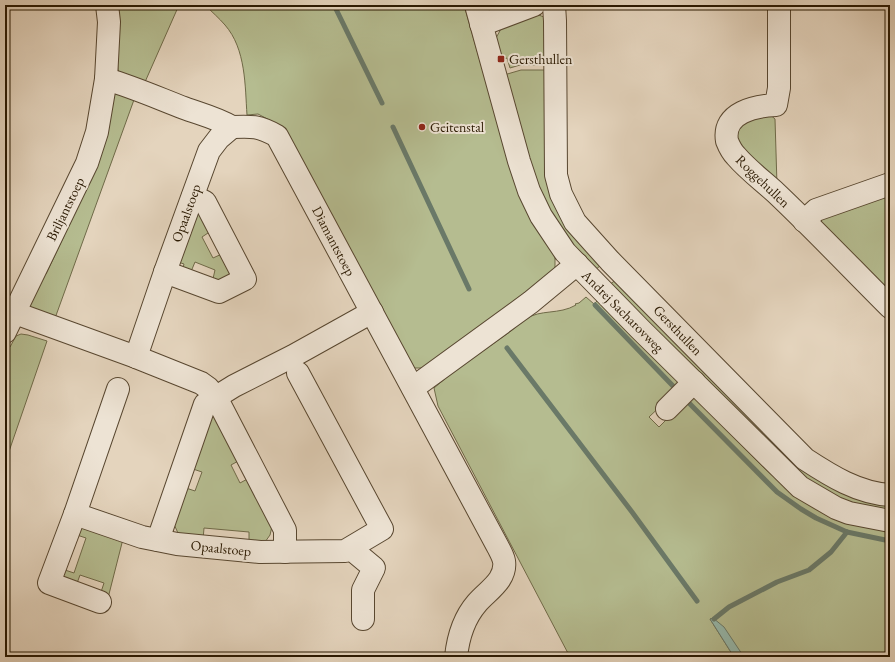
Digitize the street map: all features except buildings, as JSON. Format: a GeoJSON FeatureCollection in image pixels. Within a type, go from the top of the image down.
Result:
{"type":"FeatureCollection","features":[{"type":"Feature","properties":{"kind":"street","name":"Briljantstoep"},"geometry":{"type":"LineString","coordinates":[[10,323],[87,163],[97,132],[106,79],[109,22],[107,5]]}},
{"type":"Feature","properties":{"kind":"street"},"geometry":{"type":"LineString","coordinates":[[479,14],[489,22],[534,5]]}},
{"type":"Feature","properties":{"kind":"street","name":"Gersthullen"},"geometry":{"type":"LineString","coordinates":[[554,5],[556,175],[561,194],[575,222],[610,261],[805,459],[850,486],[890,495]]}},
{"type":"Feature","properties":{"kind":"street","name":"Roggehullen"},"geometry":{"type":"LineString","coordinates":[[779,5],[779,88],[776,105],[762,105],[742,112],[734,117],[727,131],[727,140],[735,155],[776,193],[890,307]]}},
{"type":"Feature","properties":{"kind":"street","name":"Andrej Sacharovweg"},"geometry":{"type":"LineString","coordinates":[[479,14],[519,161],[529,191],[541,216],[556,240],[576,264],[800,487],[820,500],[849,513],[890,521]]}},
{"type":"Feature","properties":{"kind":"street"},"geometry":{"type":"LineString","coordinates":[[106,79],[140,90],[184,108],[222,121],[232,128]]}},
{"type":"Feature","properties":{"kind":"street","name":"Diamantstoep"},"geometry":{"type":"LineString","coordinates":[[232,128],[254,126],[265,129],[277,136],[504,560],[502,576],[476,604],[467,617],[460,632],[456,657]]}},
{"type":"Feature","properties":{"kind":"street","name":"Opaalstoep"},"geometry":{"type":"LineString","coordinates":[[136,357],[209,150],[219,138],[232,128]]}},
{"type":"Feature","properties":{"kind":"street"},"geometry":{"type":"LineString","coordinates":[[804,221],[816,210],[890,184]]}},
{"type":"Feature","properties":{"kind":"street"},"geometry":{"type":"LineString","coordinates":[[165,272],[219,292],[245,279],[205,202],[193,196]]}},
{"type":"Feature","properties":{"kind":"street"},"geometry":{"type":"LineString","coordinates":[[413,388],[531,302],[576,264]]}},
{"type":"Feature","properties":{"kind":"street"},"geometry":{"type":"LineString","coordinates":[[158,540],[204,404],[372,312]]}},
{"type":"Feature","properties":{"kind":"street"},"geometry":{"type":"LineString","coordinates":[[10,323],[136,357],[201,383],[208,388],[216,397],[285,530],[285,552]]}},
{"type":"Feature","properties":{"kind":"street","name":"Opaalstoep"},"geometry":{"type":"LineString","coordinates":[[75,514],[142,537],[176,544],[260,552],[345,551],[382,529],[298,373]]}},
{"type":"Feature","properties":{"kind":"street"},"geometry":{"type":"LineString","coordinates":[[666,409],[694,382]]}},
{"type":"Feature","properties":{"kind":"street"},"geometry":{"type":"LineString","coordinates":[[100,602],[50,583],[118,390]]}},
{"type":"Feature","properties":{"kind":"street"},"geometry":{"type":"LineString","coordinates":[[353,547],[356,553],[374,568],[363,590],[363,619]]}},
{"type":"Feature","properties":{"kind":"shaded area"},"geometry":{"type":"Polygon","coordinates":[[[112,5],[179,5],[145,82],[121,73],[118,70],[112,5]]]}},
{"type":"Feature","properties":{"kind":"shaded area"},"geometry":{"type":"Polygon","coordinates":[[[205,5],[464,5],[512,173],[555,255],[555,268],[551,273],[428,366],[413,368],[275,123],[258,114],[247,115],[245,80],[241,56],[237,45],[225,25],[205,5]]]}},
{"type":"Feature","properties":{"kind":"shaded area"},"geometry":{"type":"Polygon","coordinates":[[[536,14],[544,17],[547,21],[549,65],[520,65],[510,68],[507,58],[500,60],[496,38],[502,27],[536,14]]]}},
{"type":"Feature","properties":{"kind":"shaded area"},"geometry":{"type":"Polygon","coordinates":[[[521,70],[549,70],[549,157],[601,265],[594,271],[581,258],[541,196],[504,75],[521,70]]]}},
{"type":"Feature","properties":{"kind":"shaded area"},"geometry":{"type":"Polygon","coordinates":[[[115,91],[135,97],[54,321],[36,313],[28,306],[39,274],[46,274],[64,236],[61,229],[102,138],[107,135],[115,91]]]}},
{"type":"Feature","properties":{"kind":"shaded area"},"geometry":{"type":"Polygon","coordinates":[[[767,112],[775,119],[777,185],[750,159],[739,143],[736,135],[737,127],[767,112]]]}},
{"type":"Feature","properties":{"kind":"shaded area"},"geometry":{"type":"Polygon","coordinates":[[[890,191],[890,298],[820,225],[822,218],[890,191]]]}},
{"type":"Feature","properties":{"kind":"shaded area"},"geometry":{"type":"Polygon","coordinates":[[[197,210],[214,229],[202,237],[213,258],[224,253],[234,275],[212,283],[215,270],[195,262],[190,274],[182,271],[184,264],[178,262],[197,210]]]}},
{"type":"Feature","properties":{"kind":"shaded area"},"geometry":{"type":"Polygon","coordinates":[[[617,279],[807,470],[890,503],[890,512],[843,502],[806,480],[609,285],[617,279]]]}},
{"type":"Feature","properties":{"kind":"shaded area"},"geometry":{"type":"Polygon","coordinates":[[[586,297],[594,304],[597,301],[633,337],[686,385],[649,417],[659,427],[679,407],[690,393],[763,467],[793,494],[890,531],[890,657],[744,657],[713,618],[710,619],[734,657],[570,657],[438,406],[434,388],[453,372],[511,331],[525,319],[537,314],[570,308],[586,297]]]}},
{"type":"Feature","properties":{"kind":"shaded area"},"geometry":{"type":"Polygon","coordinates":[[[21,334],[47,341],[5,463],[5,375],[9,367],[5,365],[5,349],[10,347],[16,336],[21,334]]]}},
{"type":"Feature","properties":{"kind":"shaded area"},"geometry":{"type":"Polygon","coordinates":[[[213,412],[242,459],[231,465],[240,483],[251,477],[273,522],[270,535],[265,542],[249,545],[249,532],[204,528],[203,540],[178,533],[172,520],[183,487],[195,491],[202,472],[190,468],[213,412]]]}},
{"type":"Feature","properties":{"kind":"shaded area"},"geometry":{"type":"Polygon","coordinates":[[[82,526],[123,539],[108,598],[100,595],[104,583],[80,575],[76,586],[62,579],[62,569],[74,573],[86,538],[74,534],[82,526]]]}},
{"type":"Feature","properties":{"kind":"shaded area"},"geometry":{"type":"Polygon","coordinates":[[[713,618],[724,627],[744,657],[734,657],[710,619],[713,618]]]}},
{"type":"Feature","properties":{"kind":"waterway"},"geometry":{"type":"LineString","coordinates":[[334,5],[382,103]]}},
{"type":"Feature","properties":{"kind":"waterway"},"geometry":{"type":"LineString","coordinates":[[393,127],[469,289]]}},
{"type":"Feature","properties":{"kind":"waterway"},"geometry":{"type":"LineString","coordinates":[[595,305],[673,386]]}},
{"type":"Feature","properties":{"kind":"waterway"},"geometry":{"type":"LineString","coordinates":[[507,348],[632,512],[697,601]]}},
{"type":"Feature","properties":{"kind":"waterway"},"geometry":{"type":"LineString","coordinates":[[689,403],[777,492],[801,509],[816,518],[847,532],[890,541]]}},
{"type":"Feature","properties":{"kind":"waterway"},"geometry":{"type":"LineString","coordinates":[[714,619],[729,607],[777,582],[809,570],[831,552],[847,532]]}},
{"type":"Feature","properties":{"kind":"place","name":"Gersthullen"},"geometry":{"type":"Point","coordinates":[501,59]}},
{"type":"Feature","properties":{"kind":"place","name":"Geitenstal"},"geometry":{"type":"Point","coordinates":[422,127]}}]}
